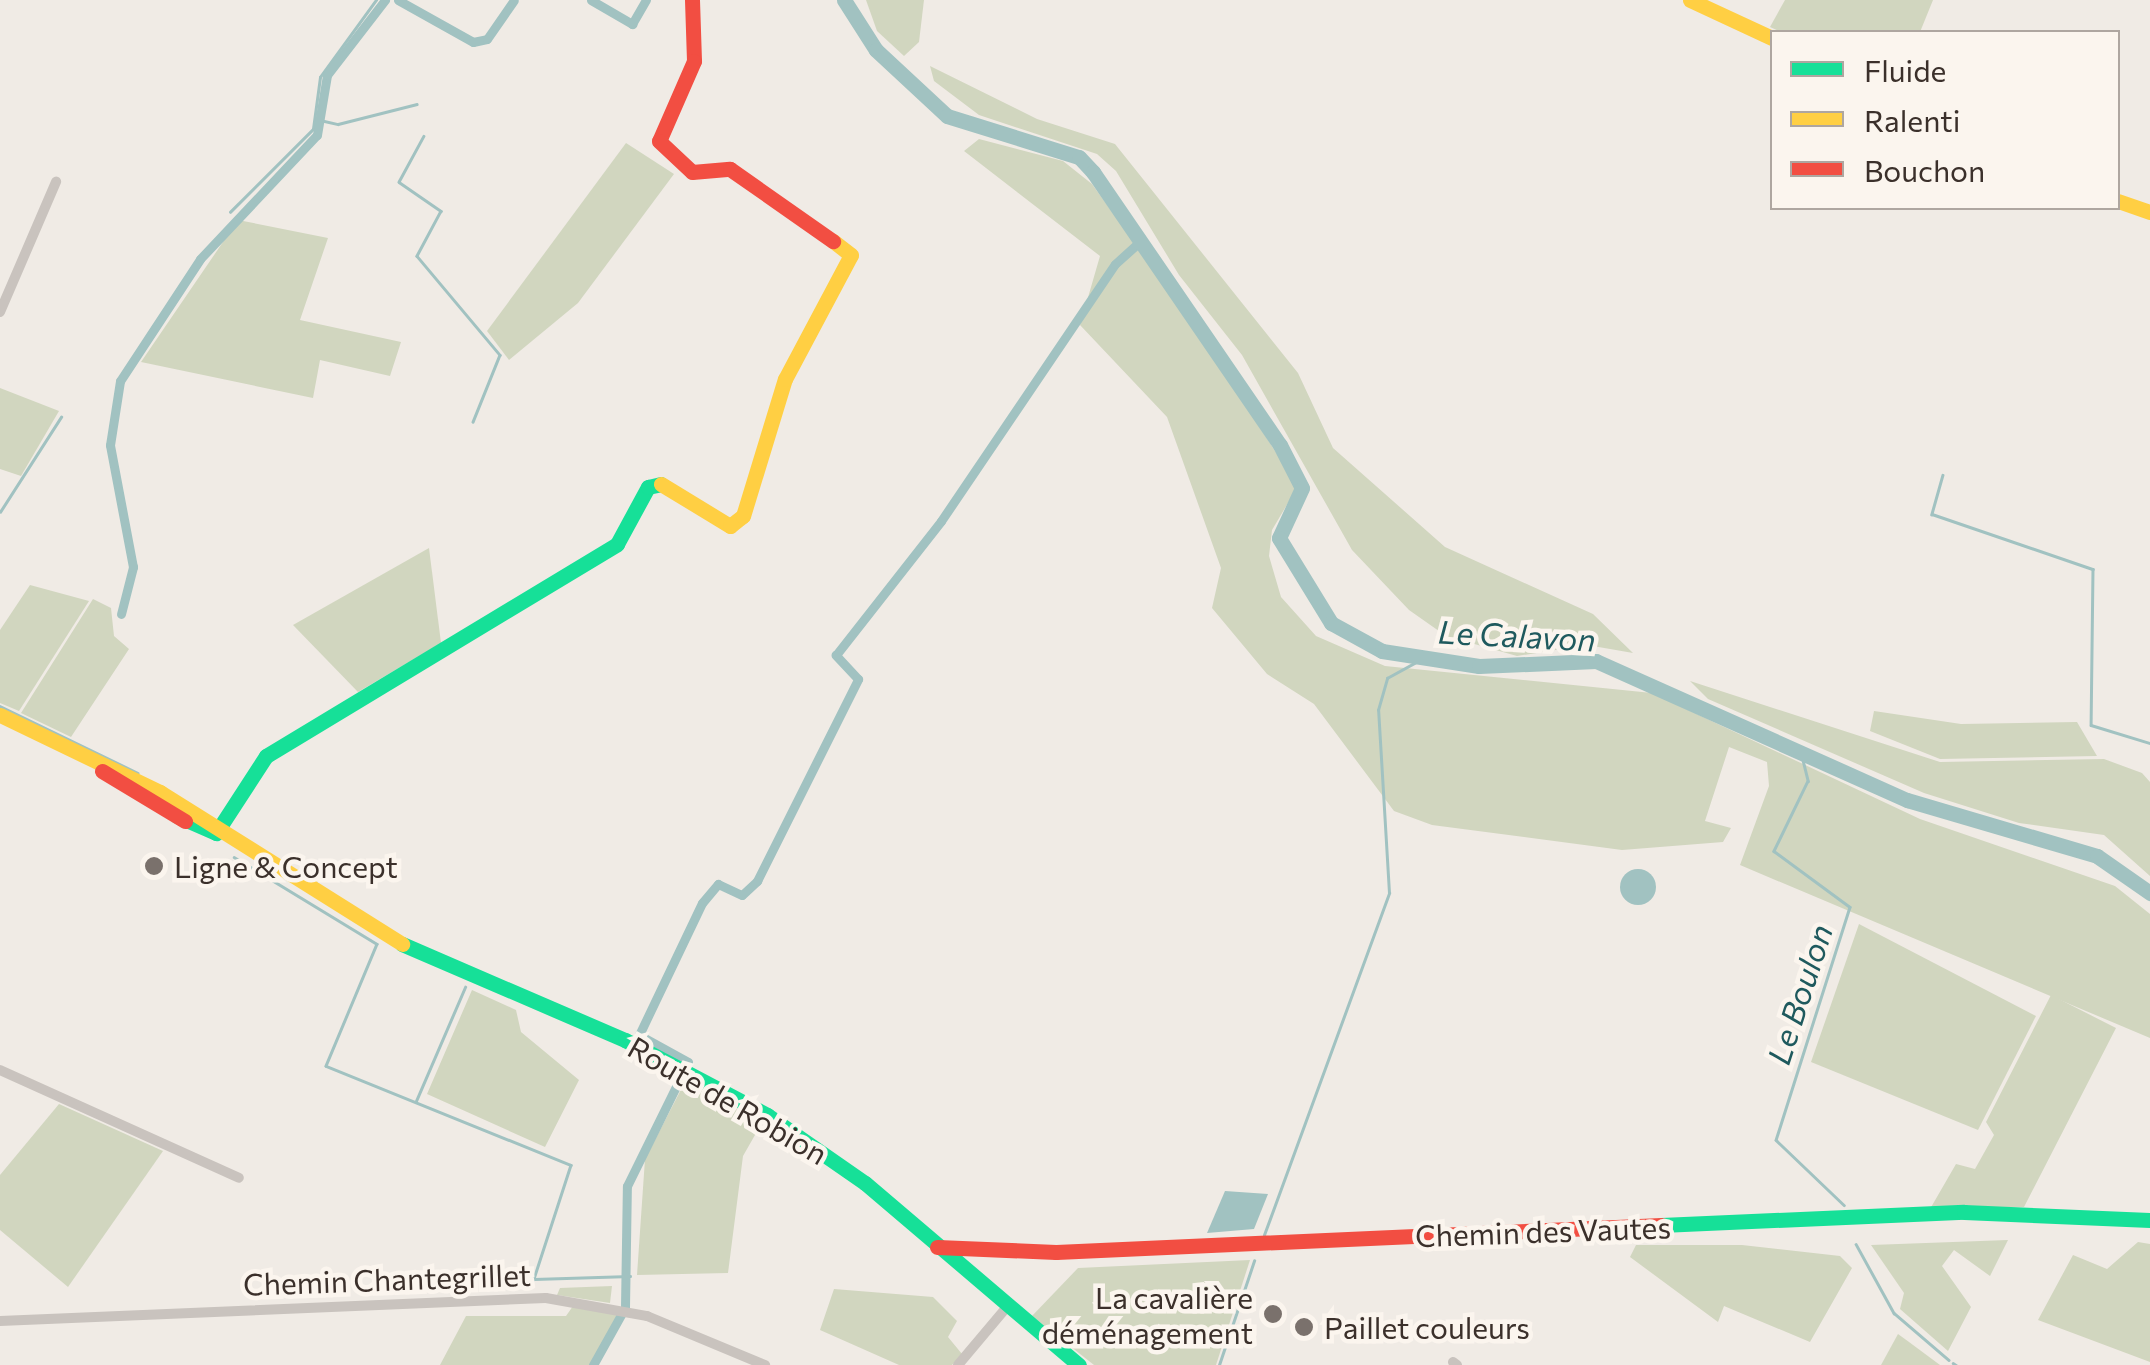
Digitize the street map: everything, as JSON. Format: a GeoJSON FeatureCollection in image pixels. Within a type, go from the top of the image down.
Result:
{"type":"FeatureCollection","features":[{"type":"Feature","properties":{"kind":"street"},"geometry":{"type":"LineString","coordinates":[[176,816],[218,830],[266,756],[617,544],[648,488],[664,484],[730,526],[743,516],[785,379],[852,255],[773,194],[730,169],[692,172],[659,142],[694,61],[692,0]]}},
{"type":"Feature","properties":{"kind":"street"},"geometry":{"type":"LineString","coordinates":[[1690,0],[1770,37]]}},
{"type":"Feature","properties":{"kind":"street"},"geometry":{"type":"LineString","coordinates":[[0,312],[56,182]]}},
{"type":"Feature","properties":{"kind":"street"},"geometry":{"type":"LineString","coordinates":[[2120,201],[2150,212]]}},
{"type":"Feature","properties":{"kind":"street","name":"Route de Robion"},"geometry":{"type":"LineString","coordinates":[[0,715],[218,830],[332,904]]}},
{"type":"Feature","properties":{"kind":"street","name":"Route de Robion"},"geometry":{"type":"LineString","coordinates":[[51,739],[176,816],[332,904],[767,1115],[937,1247],[1079,1365]]}},
{"type":"Feature","properties":{"kind":"street"},"geometry":{"type":"LineString","coordinates":[[0,1070],[239,1178]]}},
{"type":"Feature","properties":{"kind":"street","name":"Chemin des Vautes"},"geometry":{"type":"LineString","coordinates":[[937,1247],[1056,1252],[1964,1212],[2150,1220]]}},
{"type":"Feature","properties":{"kind":"street","name":"Chemin Chantegrillet"},"geometry":{"type":"LineString","coordinates":[[0,1321],[546,1298],[648,1316],[765,1365]]}},
{"type":"Feature","properties":{"kind":"street"},"geometry":{"type":"LineString","coordinates":[[958,1365],[1006,1308]]}},
{"type":"Feature","properties":{"kind":"green space"},"geometry":{"type":"Polygon","coordinates":[[[866,0],[924,0],[919,42],[904,56],[877,31],[866,0]]]}},
{"type":"Feature","properties":{"kind":"green space"},"geometry":{"type":"Polygon","coordinates":[[[1785,0],[1933,0],[1921,30],[1770,27],[1785,0]]]}},
{"type":"Feature","properties":{"kind":"green space"},"geometry":{"type":"Polygon","coordinates":[[[930,66],[1037,119],[1115,144],[1298,373],[1333,448],[1445,547],[1593,614],[1633,653],[1587,645],[1517,656],[1446,636],[1409,610],[1352,550],[1242,355],[1179,275],[1116,171],[1097,154],[979,115],[934,81],[930,66]]]}},
{"type":"Feature","properties":{"kind":"green space"},"geometry":{"type":"Polygon","coordinates":[[[979,139],[1063,161],[1092,184],[1188,318],[1298,486],[1272,530],[1269,556],[1281,597],[1316,636],[1385,666],[1652,693],[1920,819],[2115,886],[2150,914],[2150,1038],[1740,865],[1769,786],[1767,762],[1729,747],[1705,821],[1731,828],[1723,842],[1622,850],[1432,825],[1394,811],[1314,704],[1267,674],[1212,608],[1221,568],[1167,417],[1080,325],[1100,256],[964,151],[979,139]]]}},
{"type":"Feature","properties":{"kind":"green space"},"geometry":{"type":"Polygon","coordinates":[[[626,143],[674,174],[578,303],[509,360],[487,331],[626,143]]]}},
{"type":"Feature","properties":{"kind":"green space"},"geometry":{"type":"Polygon","coordinates":[[[238,220],[328,238],[300,320],[401,342],[390,376],[320,360],[313,398],[141,362],[238,220]]]}},
{"type":"Feature","properties":{"kind":"green space"},"geometry":{"type":"Polygon","coordinates":[[[0,388],[59,411],[21,476],[0,469],[0,388]]]}},
{"type":"Feature","properties":{"kind":"green space"},"geometry":{"type":"Polygon","coordinates":[[[429,548],[441,643],[358,692],[293,625],[429,548]]]}},
{"type":"Feature","properties":{"kind":"green space"},"geometry":{"type":"Polygon","coordinates":[[[30,585],[89,601],[19,711],[0,703],[0,630],[30,585]]]}},
{"type":"Feature","properties":{"kind":"green space"},"geometry":{"type":"Polygon","coordinates":[[[93,599],[111,608],[114,636],[129,649],[71,737],[21,713],[93,599]]]}},
{"type":"Feature","properties":{"kind":"green space"},"geometry":{"type":"Polygon","coordinates":[[[1690,681],[1940,762],[2104,759],[2142,773],[2150,782],[2150,876],[2104,835],[2019,823],[1924,793],[1708,699],[1690,681]]]}},
{"type":"Feature","properties":{"kind":"green space"},"geometry":{"type":"Polygon","coordinates":[[[1874,711],[1961,724],[2077,722],[2097,756],[1940,759],[1870,731],[1874,711]]]}},
{"type":"Feature","properties":{"kind":"green space"},"geometry":{"type":"Polygon","coordinates":[[[1859,924],[2036,1016],[1978,1130],[1811,1062],[1859,924]]]}},
{"type":"Feature","properties":{"kind":"green space"},"geometry":{"type":"Polygon","coordinates":[[[472,990],[516,1010],[521,1032],[579,1080],[545,1147],[427,1094],[472,990]]]}},
{"type":"Feature","properties":{"kind":"green space"},"geometry":{"type":"Polygon","coordinates":[[[2051,995],[2116,1028],[2024,1207],[1930,1209],[1956,1164],[1975,1169],[1994,1135],[1986,1122],[2051,995]]]}},
{"type":"Feature","properties":{"kind":"green space"},"geometry":{"type":"Polygon","coordinates":[[[686,1080],[763,1121],[743,1156],[728,1273],[637,1275],[645,1159],[686,1080]]]}},
{"type":"Feature","properties":{"kind":"green space"},"geometry":{"type":"Polygon","coordinates":[[[59,1104],[163,1151],[68,1287],[0,1230],[0,1175],[59,1104]]]}},
{"type":"Feature","properties":{"kind":"green space"},"geometry":{"type":"Polygon","coordinates":[[[2008,1240],[1990,1276],[1954,1250],[1942,1266],[1971,1307],[1948,1351],[1900,1309],[1904,1293],[1871,1245],[2008,1240]]]}},
{"type":"Feature","properties":{"kind":"green space"},"geometry":{"type":"Polygon","coordinates":[[[2138,1242],[2150,1244],[2150,1362],[2038,1320],[2073,1255],[2107,1269],[2138,1242]]]}},
{"type":"Feature","properties":{"kind":"green space"},"geometry":{"type":"Polygon","coordinates":[[[1636,1245],[1742,1245],[1840,1256],[1852,1268],[1810,1342],[1724,1306],[1718,1322],[1630,1257],[1636,1245]]]}},
{"type":"Feature","properties":{"kind":"green space"},"geometry":{"type":"Polygon","coordinates":[[[1250,1260],[1216,1365],[1094,1365],[1032,1316],[1078,1268],[1250,1260]]]}},
{"type":"Feature","properties":{"kind":"green space"},"geometry":{"type":"Polygon","coordinates":[[[612,1286],[610,1303],[557,1295],[560,1288],[612,1286]]]}},
{"type":"Feature","properties":{"kind":"green space"},"geometry":{"type":"Polygon","coordinates":[[[834,1289],[933,1297],[957,1321],[948,1337],[962,1354],[952,1365],[899,1365],[820,1330],[834,1289]]]}},
{"type":"Feature","properties":{"kind":"green space"},"geometry":{"type":"Polygon","coordinates":[[[573,1306],[618,1314],[590,1365],[440,1365],[466,1316],[566,1316],[573,1306]]]}},
{"type":"Feature","properties":{"kind":"green space"},"geometry":{"type":"Polygon","coordinates":[[[1898,1334],[1909,1342],[1940,1365],[1881,1365],[1898,1334]]]}},
{"type":"Feature","properties":{"kind":"water"},"geometry":{"type":"Polygon","coordinates":[[[1638,869],[1651,874],[1656,887],[1651,900],[1638,905],[1625,900],[1620,887],[1625,874],[1638,869]]]}},
{"type":"Feature","properties":{"kind":"water"},"geometry":{"type":"Polygon","coordinates":[[[1225,1191],[1268,1194],[1254,1229],[1207,1233],[1225,1191]]]}},
{"type":"Feature","properties":{"kind":"waterway"},"geometry":{"type":"LineString","coordinates":[[230,212],[313,129],[320,77],[376,0]]}},
{"type":"Feature","properties":{"kind":"waterway"},"geometry":{"type":"LineString","coordinates":[[121,614],[133,567],[110,445],[120,381],[200,259],[317,135],[327,75],[385,0]]}},
{"type":"Feature","properties":{"kind":"waterway"},"geometry":{"type":"LineString","coordinates":[[398,0],[473,42],[487,39],[514,0]]}},
{"type":"Feature","properties":{"kind":"waterway"},"geometry":{"type":"LineString","coordinates":[[591,0],[632,24],[646,0]]}},
{"type":"Feature","properties":{"kind":"waterway","name":"Le Calavon"},"geometry":{"type":"LineString","coordinates":[[844,0],[876,50],[947,116],[1079,157],[1093,172],[1280,445],[1302,488],[1279,538],[1331,623],[1382,651],[1479,666],[1596,661],[1907,800],[2097,856],[2150,893]]}},
{"type":"Feature","properties":{"kind":"waterway"},"geometry":{"type":"LineString","coordinates":[[320,120],[338,124],[417,104]]}},
{"type":"Feature","properties":{"kind":"waterway"},"geometry":{"type":"LineString","coordinates":[[424,136],[399,182],[441,211],[417,256],[500,355],[473,422]]}},
{"type":"Feature","properties":{"kind":"waterway"},"geometry":{"type":"LineString","coordinates":[[625,1307],[627,1186],[688,1062],[639,1035],[702,903],[718,884],[742,895],[757,881],[858,679],[836,655],[941,521],[1115,264],[1142,240]]}},
{"type":"Feature","properties":{"kind":"waterway"},"geometry":{"type":"LineString","coordinates":[[0,512],[61,417]]}},
{"type":"Feature","properties":{"kind":"waterway"},"geometry":{"type":"LineString","coordinates":[[1943,475],[1932,514],[2093,569],[2091,725],[2150,743]]}},
{"type":"Feature","properties":{"kind":"waterway"},"geometry":{"type":"LineString","coordinates":[[1264,1235],[1389,893],[1378,710],[1387,678],[1427,656]]}},
{"type":"Feature","properties":{"kind":"waterway"},"geometry":{"type":"LineString","coordinates":[[0,706],[138,773]]}},
{"type":"Feature","properties":{"kind":"waterway","name":"Le Boulon"},"geometry":{"type":"LineString","coordinates":[[1801,752],[1808,781],[1774,851],[1850,907],[1776,1140],[1844,1205]]}},
{"type":"Feature","properties":{"kind":"waterway"},"geometry":{"type":"LineString","coordinates":[[234,857],[377,944],[326,1066],[571,1165],[534,1279],[630,1276]]}},
{"type":"Feature","properties":{"kind":"waterway"},"geometry":{"type":"LineString","coordinates":[[416,1101],[465,987]]}},
{"type":"Feature","properties":{"kind":"waterway","name":"Le Boulon"},"geometry":{"type":"LineString","coordinates":[[1856,1244],[1894,1313],[1949,1360]]}},
{"type":"Feature","properties":{"kind":"waterway"},"geometry":{"type":"LineString","coordinates":[[1219,1365],[1254,1261]]}},
{"type":"Feature","properties":{"kind":"waterway"},"geometry":{"type":"LineString","coordinates":[[593,1365],[622,1313]]}},
{"type":"Feature","properties":{"kind":"traffic: fast"},"geometry":{"type":"LineString","coordinates":[[177,816],[216,833],[266,756],[617,544],[648,487],[661,484]]}},
{"type":"Feature","properties":{"kind":"traffic: fast"},"geometry":{"type":"LineString","coordinates":[[402,944],[625,1040],[767,1115],[865,1183],[1079,1365]]}},
{"type":"Feature","properties":{"kind":"traffic: fast"},"geometry":{"type":"LineString","coordinates":[[1661,1225],[1964,1212],[2150,1220]]}},
{"type":"Feature","properties":{"kind":"traffic: slow"},"geometry":{"type":"LineString","coordinates":[[1690,0],[1770,37]]}},
{"type":"Feature","properties":{"kind":"traffic: slow"},"geometry":{"type":"LineString","coordinates":[[2120,202],[2150,212]]}},
{"type":"Feature","properties":{"kind":"traffic: slow"},"geometry":{"type":"LineString","coordinates":[[661,484],[730,526],[743,516],[785,379],[851,255],[833,241]]}},
{"type":"Feature","properties":{"kind":"traffic: slow"},"geometry":{"type":"LineString","coordinates":[[0,715],[160,792],[402,944]]}},
{"type":"Feature","properties":{"kind":"traffic: jam"},"geometry":{"type":"LineString","coordinates":[[692,0],[694,61],[659,141],[692,172],[730,169],[833,241]]}},
{"type":"Feature","properties":{"kind":"traffic: jam"},"geometry":{"type":"LineString","coordinates":[[102,771],[185,821]]}},
{"type":"Feature","properties":{"kind":"traffic: jam"},"geometry":{"type":"LineString","coordinates":[[937,1247],[1056,1252],[1661,1225]]}},
{"type":"Feature","properties":{"kind":"place","name":"Ligne & Concept"},"geometry":{"type":"Point","coordinates":[154,866]}},
{"type":"Feature","properties":{"kind":"place","name":"La cavalière déménagement"},"geometry":{"type":"Point","coordinates":[1273,1314]}},
{"type":"Feature","properties":{"kind":"place","name":"Paillet couleurs"},"geometry":{"type":"Point","coordinates":[1304,1327]}}]}
